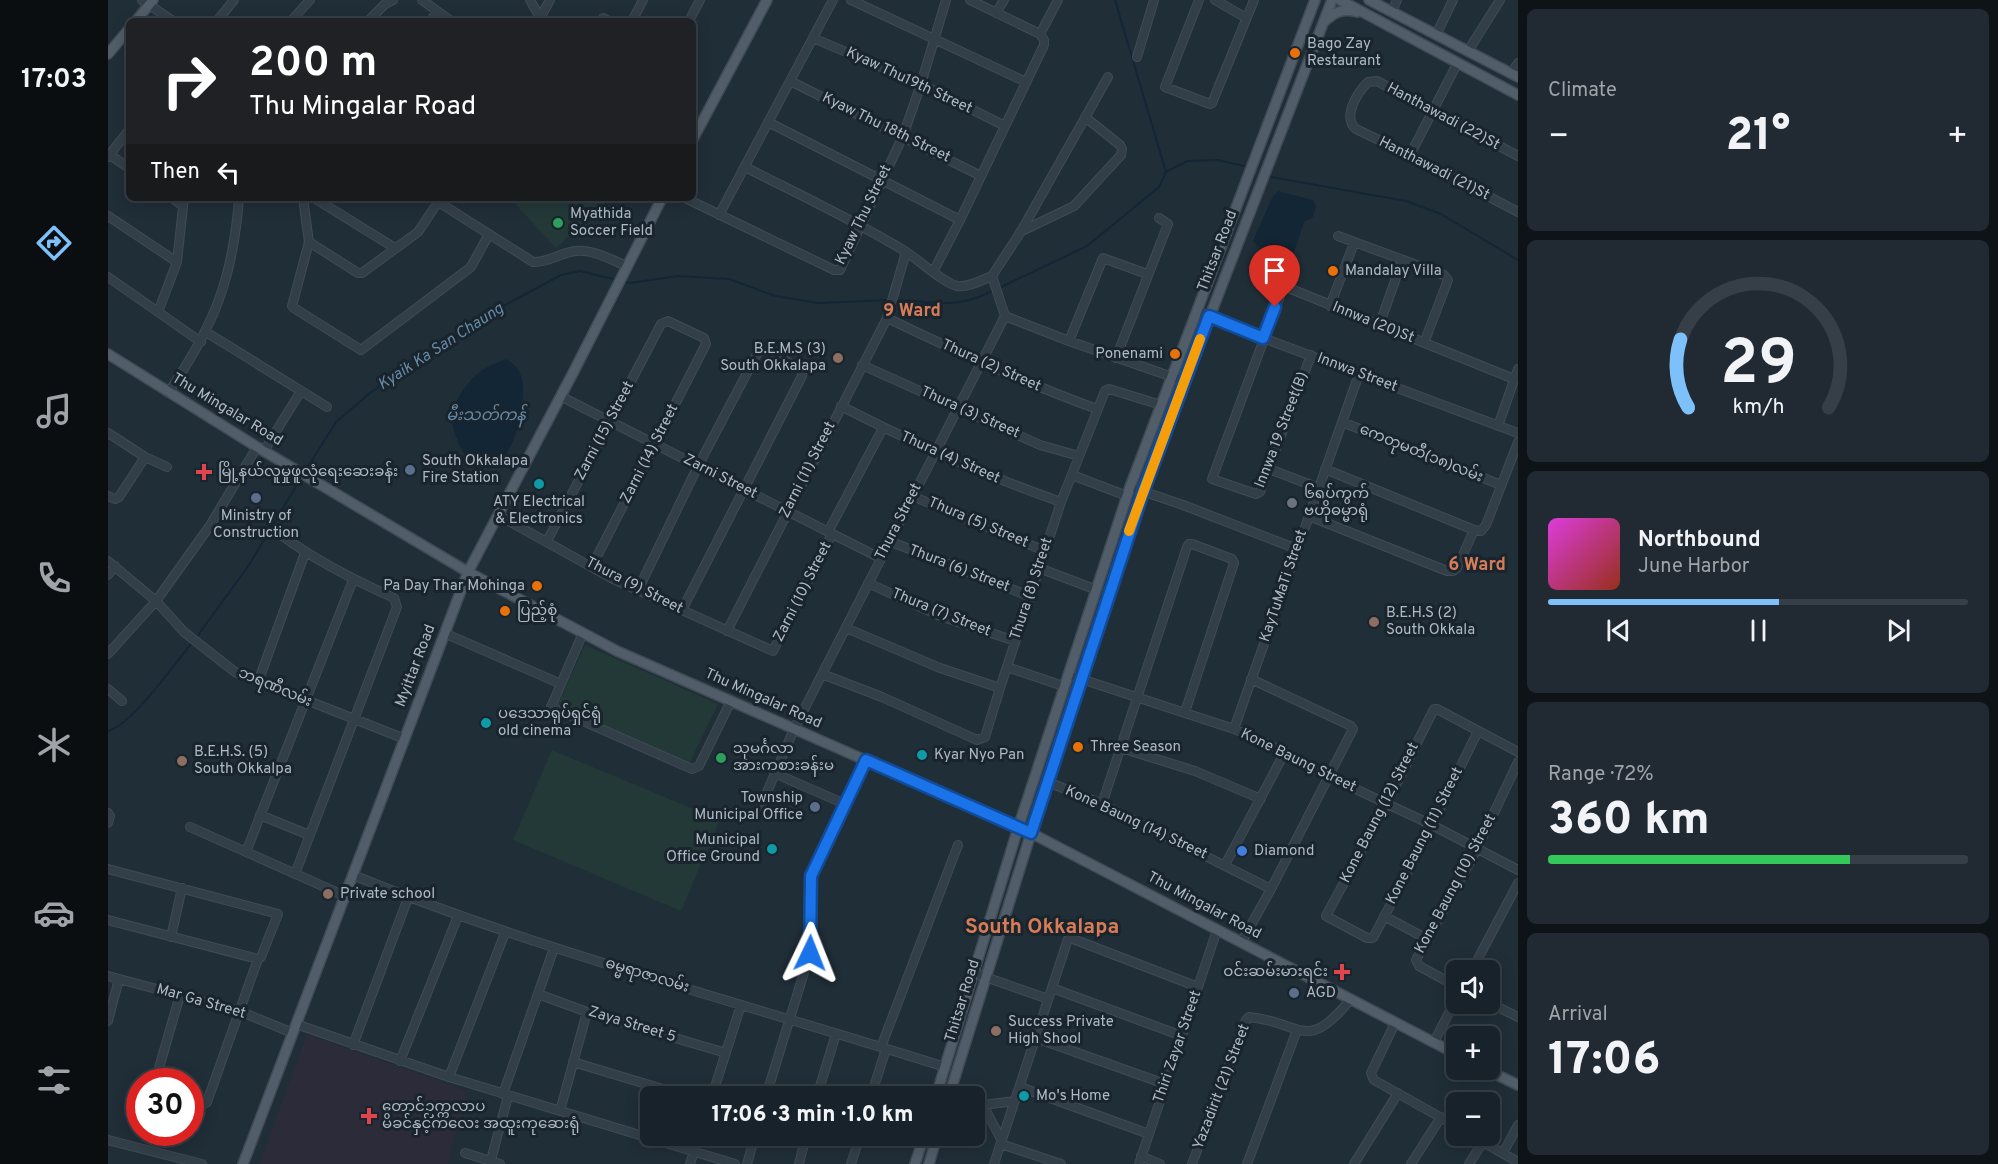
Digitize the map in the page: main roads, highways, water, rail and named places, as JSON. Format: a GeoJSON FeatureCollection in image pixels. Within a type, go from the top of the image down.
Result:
{"type":"FeatureCollection","features":[{"type":"Feature","properties":{"kind":"main road"},"geometry":{"type":"LineString","coordinates":[[696,133],[767,0]]}},
{"type":"Feature","properties":{"kind":"main road"},"geometry":{"type":"LineString","coordinates":[[1309,0],[1311,7],[1309,14]]}},
{"type":"Feature","properties":{"kind":"main road","name":"Thitsar Road"},"geometry":{"type":"LineString","coordinates":[[939,1086],[1018,828],[1129,492],[1315,0]]}},
{"type":"Feature","properties":{"kind":"main road","name":"Thitsar Road"},"geometry":{"type":"LineString","coordinates":[[952,1086],[1031,833],[1143,492],[1332,0]]}},
{"type":"Feature","properties":{"kind":"main road"},"geometry":{"type":"LineString","coordinates":[[1340,0],[1518,95]]}},
{"type":"Feature","properties":{"kind":"main road"},"geometry":{"type":"LineString","coordinates":[[1374,1],[1515,75]]}},
{"type":"Feature","properties":{"kind":"main road"},"geometry":{"type":"LineString","coordinates":[[138,18],[148,2]]}},
{"type":"Feature","properties":{"kind":"main road"},"geometry":{"type":"LineString","coordinates":[[1323,24],[1339,11],[1350,10],[1375,17]]}},
{"type":"Feature","properties":{"kind":"main road"},"geometry":{"type":"LineString","coordinates":[[108,54],[126,33]]}},
{"type":"Feature","properties":{"kind":"main road","name":"Myittar Road"},"geometry":{"type":"LineString","coordinates":[[243,1164],[468,572],[660,201]]}},
{"type":"Feature","properties":{"kind":"main road","name":"Thu Mingalar Road"},"geometry":{"type":"LineString","coordinates":[[108,354],[260,449],[468,572],[617,651],[1031,833],[1446,1049]]}},
{"type":"Feature","properties":{"kind":"main road"},"geometry":{"type":"LineString","coordinates":[[1500,1076],[1518,1085]]}},
{"type":"Feature","properties":{"kind":"main road"},"geometry":{"type":"LineString","coordinates":[[915,1164],[921,1146]]}},
{"type":"Feature","properties":{"kind":"main road"},"geometry":{"type":"LineString","coordinates":[[929,1164],[934,1146]]}},
{"type":"Feature","properties":{"kind":"water"},"geometry":{"type":"Polygon","coordinates":[[[1278,191],[1313,200],[1316,206],[1313,217],[1304,222],[1293,256],[1281,262],[1273,257],[1268,249],[1257,246],[1253,241],[1272,198],[1278,191]]]}},
{"type":"Feature","properties":{"kind":"water","name":"မီးသတ်ကန်"},"geometry":{"type":"Polygon","coordinates":[[[507,359],[519,371],[523,384],[522,407],[516,432],[512,444],[502,459],[489,464],[480,463],[471,460],[463,452],[453,427],[454,407],[466,386],[477,374],[507,359]]]}},
{"type":"Feature","properties":{"kind":"waterway"},"geometry":{"type":"LineString","coordinates":[[1115,0],[1166,172]]}},
{"type":"Feature","properties":{"kind":"waterway","name":"Kyaik Ka San Chaung"},"geometry":{"type":"LineString","coordinates":[[999,288],[1087,246],[1159,187],[1166,172],[1187,161],[1218,160],[1244,166]]}},
{"type":"Feature","properties":{"kind":"waterway","name":"Kyaik Ka San Chaung"},"geometry":{"type":"LineString","coordinates":[[1271,177],[1406,201],[1441,214],[1518,260]]}},
{"type":"Feature","properties":{"kind":"waterway","name":"Kyaik Ka San Chaung"},"geometry":{"type":"LineString","coordinates":[[304,473],[336,422],[370,393],[468,325],[561,275],[580,271],[617,280]]}},
{"type":"Feature","properties":{"kind":"waterway","name":"Kyaik Ka San Chaung"},"geometry":{"type":"LineString","coordinates":[[623,281],[630,283],[678,276],[729,279],[775,296],[818,303],[889,300]]}},
{"type":"Feature","properties":{"kind":"waterway","name":"Kyaik Ka San Chaung"},"geometry":{"type":"LineString","coordinates":[[894,300],[954,303],[994,290]]}},
{"type":"Feature","properties":{"kind":"waterway","name":"Kyaik Ka San Chaung"},"geometry":{"type":"LineString","coordinates":[[196,638],[249,565],[301,478]]}},
{"type":"Feature","properties":{"kind":"waterway","name":"Kyaik Ka San Chaung"},"geometry":{"type":"LineString","coordinates":[[108,731],[118,726],[141,706],[192,643]]}},
{"type":"Feature","properties":{"kind":"place","name":"Bago Zay Restaurant"},"geometry":{"type":"Point","coordinates":[1295,53]}},
{"type":"Feature","properties":{"kind":"place","name":"Myathida Soccer Field"},"geometry":{"type":"Point","coordinates":[558,223]}},
{"type":"Feature","properties":{"kind":"place","name":"Mandalay Villa"},"geometry":{"type":"Point","coordinates":[1333,271]}},
{"type":"Feature","properties":{"kind":"place","name":"Ponenami"},"geometry":{"type":"Point","coordinates":[1175,354]}},
{"type":"Feature","properties":{"kind":"place","name":"B.E.M.S (3) South Okkalapa"},"geometry":{"type":"Point","coordinates":[838,358]}},
{"type":"Feature","properties":{"kind":"place","name":"South Okkalapa Fire Station"},"geometry":{"type":"Point","coordinates":[410,470]}},
{"type":"Feature","properties":{"kind":"place","name":"မြို့နယ်လူမှုဖူလုံရေးဆေးခန်း"},"geometry":{"type":"Point","coordinates":[204,472]}},
{"type":"Feature","properties":{"kind":"place","name":"ATY Electrical & Electronics"},"geometry":{"type":"Point","coordinates":[539,484]}},
{"type":"Feature","properties":{"kind":"place","name":"Ministry of Construction"},"geometry":{"type":"Point","coordinates":[256,498]}},
{"type":"Feature","properties":{"kind":"place","name":"၆ရပ်ကွက် ဗဟိုဓမ္မာရုံ"},"geometry":{"type":"Point","coordinates":[1292,503]}},
{"type":"Feature","properties":{"kind":"place","name":"Pa Day Thar Mohinga"},"geometry":{"type":"Point","coordinates":[537,586]}},
{"type":"Feature","properties":{"kind":"place","name":"ပြည့်စုံ"},"geometry":{"type":"Point","coordinates":[505,611]}},
{"type":"Feature","properties":{"kind":"place","name":"B.E.H.S (2) South Okkala"},"geometry":{"type":"Point","coordinates":[1374,622]}},
{"type":"Feature","properties":{"kind":"place","name":"ပဒေသာရုပ်ရှင်ရုံ old cinema"},"geometry":{"type":"Point","coordinates":[486,723]}},
{"type":"Feature","properties":{"kind":"place","name":"Three Season"},"geometry":{"type":"Point","coordinates":[1078,747]}},
{"type":"Feature","properties":{"kind":"place","name":"Kyar Nyo Pan"},"geometry":{"type":"Point","coordinates":[922,755]}},
{"type":"Feature","properties":{"kind":"place","name":"သုမင်္ဂလာ အားကစားခန်းမ"},"geometry":{"type":"Point","coordinates":[721,758]}},
{"type":"Feature","properties":{"kind":"place","name":"B.E.H.S. (5) South Okkalpa"},"geometry":{"type":"Point","coordinates":[182,761]}},
{"type":"Feature","properties":{"kind":"place","name":"Township Municipal Office"},"geometry":{"type":"Point","coordinates":[815,807]}},
{"type":"Feature","properties":{"kind":"place","name":"Municipal Office Ground"},"geometry":{"type":"Point","coordinates":[772,849]}},
{"type":"Feature","properties":{"kind":"place","name":"Diamond"},"geometry":{"type":"Point","coordinates":[1242,851]}},
{"type":"Feature","properties":{"kind":"place","name":"Private school"},"geometry":{"type":"Point","coordinates":[328,894]}},
{"type":"Feature","properties":{"kind":"place","name":"ဝင်းဆမ်းမားရင်း"},"geometry":{"type":"Point","coordinates":[1342,972]}},
{"type":"Feature","properties":{"kind":"place","name":"AGD"},"geometry":{"type":"Point","coordinates":[1294,993]}},
{"type":"Feature","properties":{"kind":"place","name":"Success Private High Shool"},"geometry":{"type":"Point","coordinates":[996,1031]}},
{"type":"Feature","properties":{"kind":"place","name":"Mo's Home"},"geometry":{"type":"Point","coordinates":[1024,1096]}},
{"type":"Feature","properties":{"kind":"place","name":"တောင်ဥက္ကလာပ မိခင်နှင့်ကလေး အထူးကုဆေးရုံ"},"geometry":{"type":"Point","coordinates":[369,1116]}},
{"type":"Feature","properties":{"kind":"district","name":"9 Ward"},"geometry":{"type":"Point","coordinates":[912,311]}},
{"type":"Feature","properties":{"kind":"district","name":"6 Ward"},"geometry":{"type":"Point","coordinates":[1477,565]}},
{"type":"Feature","properties":{"kind":"district","name":"South Okkalapa"},"geometry":{"type":"Point","coordinates":[1042,927]}}]}
